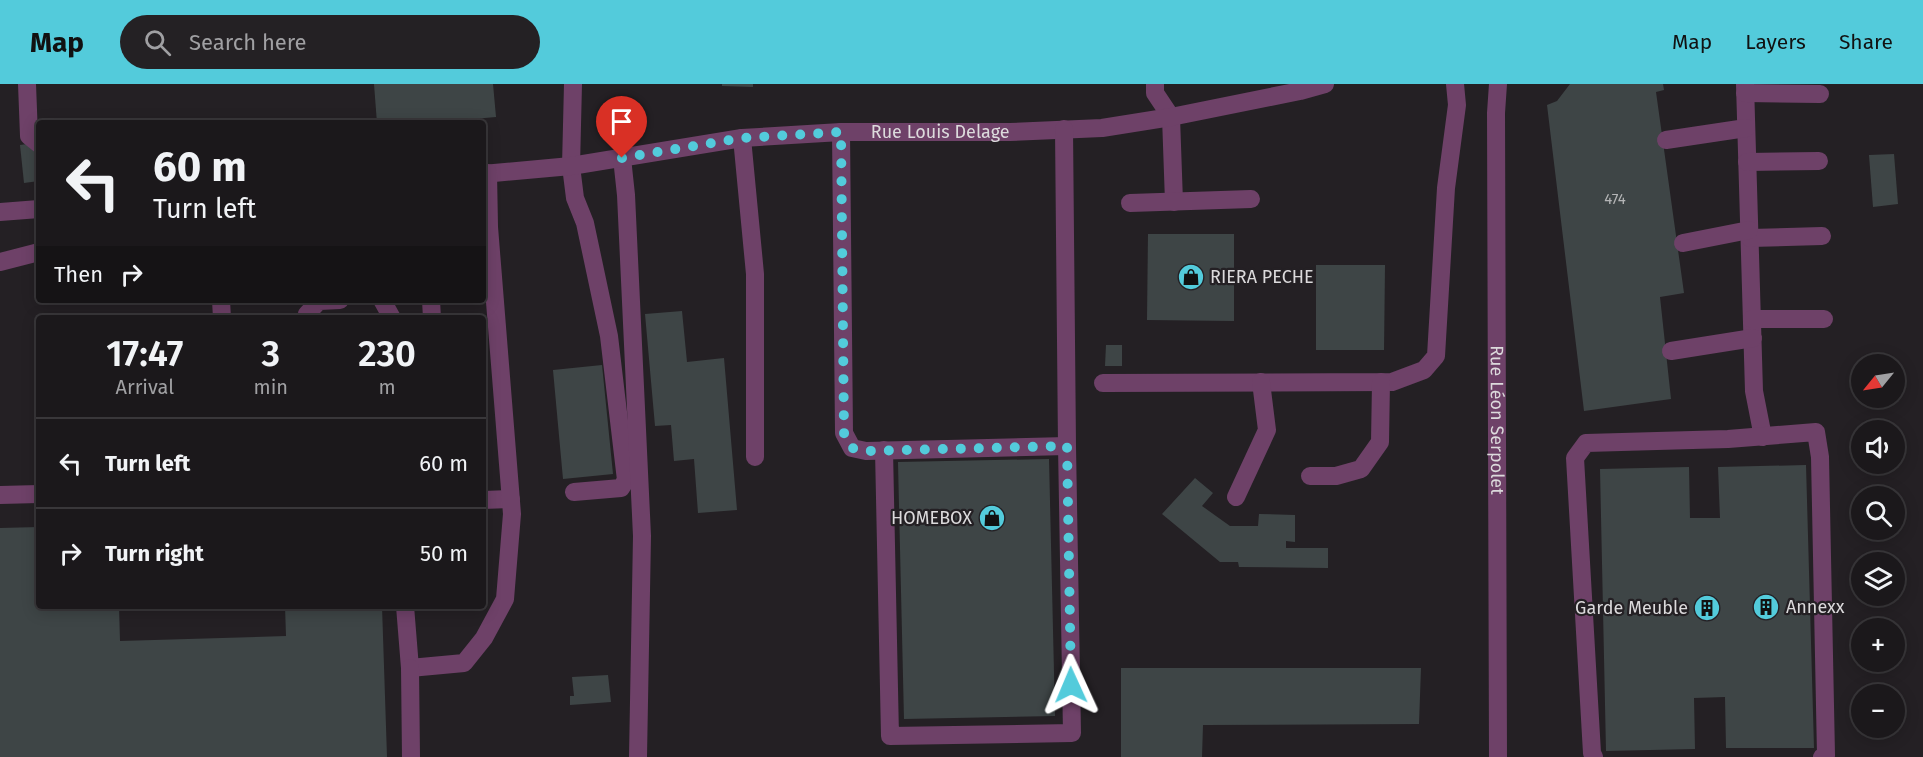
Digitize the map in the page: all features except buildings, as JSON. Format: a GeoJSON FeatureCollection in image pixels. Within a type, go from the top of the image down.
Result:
{"type":"FeatureCollection","features":[{"type":"Feature","properties":{"kind":"street"},"geometry":{"type":"LineString","coordinates":[[27,84],[29,136],[36,142]]}},
{"type":"Feature","properties":{"kind":"street"},"geometry":{"type":"LineString","coordinates":[[573,84],[571,166],[575,198],[585,223],[609,336],[626,480],[621,488],[574,492]]}},
{"type":"Feature","properties":{"kind":"street"},"geometry":{"type":"LineString","coordinates":[[1155,84],[1155,93],[1171,117],[1174,202]]}},
{"type":"Feature","properties":{"kind":"street","name":"Rue Louis Delage"},"geometry":{"type":"LineString","coordinates":[[486,174],[571,166],[742,138],[841,132],[1010,132],[1102,128],[1171,117],[1325,84]]}},
{"type":"Feature","properties":{"kind":"street"},"geometry":{"type":"LineString","coordinates":[[1104,383],[1392,382],[1424,370],[1436,356],[1446,188],[1457,105],[1455,84]]}},
{"type":"Feature","properties":{"kind":"street","name":"Rue Léon Serpolet"},"geometry":{"type":"LineString","coordinates":[[1498,84],[1496,125],[1498,757]]}},
{"type":"Feature","properties":{"kind":"street"},"geometry":{"type":"LineString","coordinates":[[1763,437],[1754,391],[1745,89],[1820,94]]}},
{"type":"Feature","properties":{"kind":"street"},"geometry":{"type":"LineString","coordinates":[[1666,140],[1746,128]]}},
{"type":"Feature","properties":{"kind":"street"},"geometry":{"type":"LineString","coordinates":[[884,450],[890,736],[1072,733],[1064,129]]}},
{"type":"Feature","properties":{"kind":"street"},"geometry":{"type":"LineString","coordinates":[[841,132],[844,433],[852,448],[866,451],[1067,446]]}},
{"type":"Feature","properties":{"kind":"street"},"geometry":{"type":"LineString","coordinates":[[742,138],[754,274],[755,457]]}},
{"type":"Feature","properties":{"kind":"street"},"geometry":{"type":"LineString","coordinates":[[622,158],[627,206],[642,536],[638,757]]}},
{"type":"Feature","properties":{"kind":"street"},"geometry":{"type":"LineString","coordinates":[[1747,162],[1819,161]]}},
{"type":"Feature","properties":{"kind":"street"},"geometry":{"type":"LineString","coordinates":[[410,668],[464,663],[484,638],[505,599],[512,514],[486,227],[486,174]]}},
{"type":"Feature","properties":{"kind":"street"},"geometry":{"type":"LineString","coordinates":[[1130,203],[1251,199]]}},
{"type":"Feature","properties":{"kind":"street"},"geometry":{"type":"LineString","coordinates":[[0,212],[36,209]]}},
{"type":"Feature","properties":{"kind":"street"},"geometry":{"type":"LineString","coordinates":[[1683,243],[1750,234],[1822,236]]}},
{"type":"Feature","properties":{"kind":"street"},"geometry":{"type":"LineString","coordinates":[[0,262],[36,253]]}},
{"type":"Feature","properties":{"kind":"street"},"geometry":{"type":"LineString","coordinates":[[308,315],[317,303]]}},
{"type":"Feature","properties":{"kind":"street"},"geometry":{"type":"LineString","coordinates":[[1671,351],[1752,328],[1824,319]]}},
{"type":"Feature","properties":{"kind":"street"},"geometry":{"type":"LineString","coordinates":[[1236,497],[1267,430],[1261,382]]}},
{"type":"Feature","properties":{"kind":"street"},"geometry":{"type":"LineString","coordinates":[[1310,476],[1336,476],[1361,469],[1380,442],[1381,382]]}},
{"type":"Feature","properties":{"kind":"street"},"geometry":{"type":"LineString","coordinates":[[1594,757],[1575,458],[1586,443],[1728,439],[1816,432],[1820,457],[1826,743],[1826,755],[1821,757]]}},
{"type":"Feature","properties":{"kind":"street"},"geometry":{"type":"LineString","coordinates":[[0,495],[36,494]]}},
{"type":"Feature","properties":{"kind":"street"},"geometry":{"type":"LineString","coordinates":[[486,500],[511,499]]}},
{"type":"Feature","properties":{"kind":"street"},"geometry":{"type":"LineString","coordinates":[[405,609],[410,668],[411,757]]}},
{"type":"Feature","properties":{"kind":"place","name":"RIERA PECHE"},"geometry":{"type":"Point","coordinates":[1191,277]}},
{"type":"Feature","properties":{"kind":"place","name":"HOMEBOX"},"geometry":{"type":"Point","coordinates":[992,518]}},
{"type":"Feature","properties":{"kind":"place","name":"Annexx"},"geometry":{"type":"Point","coordinates":[1766,607]}},
{"type":"Feature","properties":{"kind":"place","name":"Garde Meuble"},"geometry":{"type":"Point","coordinates":[1707,608]}},
{"type":"Feature","properties":{"kind":"route"},"geometry":{"type":"LineString","coordinates":[[622,158],[742,138],[841,132],[844,433],[852,448],[866,451],[1067,446],[1071,685]]}}]}
